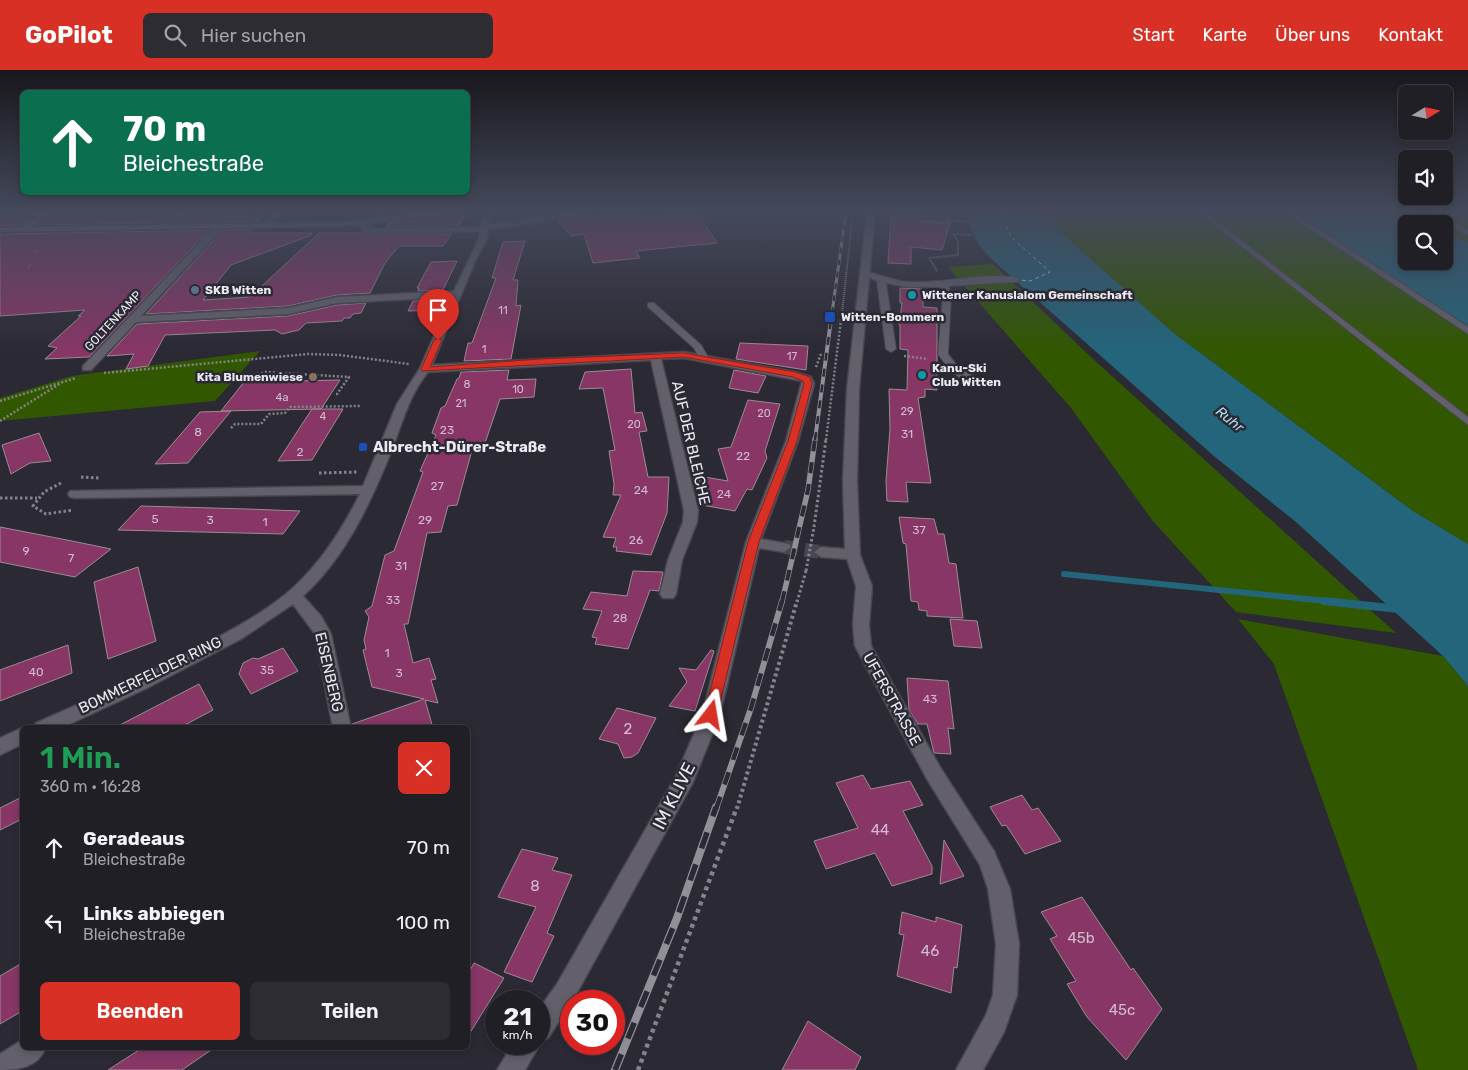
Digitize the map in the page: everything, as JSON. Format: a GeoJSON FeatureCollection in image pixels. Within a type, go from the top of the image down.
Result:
{"type":"FeatureCollection","features":[{"type":"Feature","properties":{"kind":"street","name":"GOLTENKAMP"},"geometry":{"type":"LineString","coordinates":[[87,368],[188,259]]}},
{"type":"Feature","properties":{"kind":"street","name":"BOMMERFELDER RING"},"geometry":{"type":"LineString","coordinates":[[48,725],[193,657],[254,622],[294,595],[341,540],[368,490],[412,384],[425,369],[474,259]]}},
{"type":"Feature","properties":{"kind":"street","name":"UFERSTRASSE"},"geometry":{"type":"LineString","coordinates":[[867,259],[853,388],[850,480],[853,555],[864,586],[861,625],[863,646],[944,791],[988,860],[997,885],[1004,917],[1009,958],[1005,996],[982,1049],[969,1070]]}},
{"type":"Feature","properties":{"kind":"street"},"geometry":{"type":"LineString","coordinates":[[132,319],[288,311],[338,300],[458,294]]}},
{"type":"Feature","properties":{"kind":"street"},"geometry":{"type":"LineString","coordinates":[[425,369],[655,355],[703,357]]}},
{"type":"Feature","properties":{"kind":"street","name":"AUF DER BLEICHE"},"geometry":{"type":"LineString","coordinates":[[655,355],[690,510],[690,522],[675,560],[668,594]]}},
{"type":"Feature","properties":{"kind":"street","name":"IM KLIVE"},"geometry":{"type":"LineString","coordinates":[[550,1013],[564,992],[684,782],[711,715],[753,542],[792,441],[808,384],[807,379],[795,375],[703,357]]}},
{"type":"Feature","properties":{"kind":"street"},"geometry":{"type":"LineString","coordinates":[[75,494],[368,490]]}},
{"type":"Feature","properties":{"kind":"street"},"geometry":{"type":"LineString","coordinates":[[753,542],[784,547]]}},
{"type":"Feature","properties":{"kind":"street"},"geometry":{"type":"LineString","coordinates":[[821,552],[853,555]]}},
{"type":"Feature","properties":{"kind":"street","name":"EISENBERG"},"geometry":{"type":"LineString","coordinates":[[294,595],[315,620],[323,634],[341,725]]}},
{"type":"Feature","properties":{"kind":"street"},"geometry":{"type":"LineString","coordinates":[[0,746],[20,737]]}},
{"type":"Feature","properties":{"kind":"street"},"geometry":{"type":"LineString","coordinates":[[0,1068],[30,1050]]}},
{"type":"Feature","properties":{"kind":"street"},"geometry":{"type":"LineString","coordinates":[[510,1070],[520,1055]]}},
{"type":"Feature","properties":{"kind":"lane"},"geometry":{"type":"LineString","coordinates":[[1260,259],[1468,422]]}},
{"type":"Feature","properties":{"kind":"lane"},"geometry":{"type":"LineString","coordinates":[[1359,259],[1468,331]]}},
{"type":"Feature","properties":{"kind":"lane"},"geometry":{"type":"LineString","coordinates":[[866,273],[881,280],[907,284],[1015,280]]}},
{"type":"Feature","properties":{"kind":"lane"},"geometry":{"type":"LineString","coordinates":[[881,280],[891,350]]}},
{"type":"Feature","properties":{"kind":"lane"},"geometry":{"type":"LineString","coordinates":[[945,284],[947,296],[943,354],[955,370],[978,382]]}},
{"type":"Feature","properties":{"kind":"lane"},"geometry":{"type":"LineString","coordinates":[[651,305],[698,347],[703,357]]}},
{"type":"Feature","properties":{"kind":"path"},"geometry":{"type":"LineString","coordinates":[[638,1070],[744,789],[806,571],[833,388],[848,259]]}},
{"type":"Feature","properties":{"kind":"path"},"geometry":{"type":"LineString","coordinates":[[929,259],[945,284]]}},
{"type":"Feature","properties":{"kind":"path"},"geometry":{"type":"LineString","coordinates":[[28,268],[31,263]]}},
{"type":"Feature","properties":{"kind":"path"},"geometry":{"type":"LineString","coordinates":[[891,350],[906,357],[931,360]]}},
{"type":"Feature","properties":{"kind":"path"},"geometry":{"type":"LineString","coordinates":[[98,374],[308,354],[358,358],[412,365],[425,369]]}},
{"type":"Feature","properties":{"kind":"path"},"geometry":{"type":"LineString","coordinates":[[230,381],[266,372],[349,377],[337,394],[334,394]]}},
{"type":"Feature","properties":{"kind":"path"},"geometry":{"type":"LineString","coordinates":[[0,400],[80,377]]}},
{"type":"Feature","properties":{"kind":"path"},"geometry":{"type":"LineString","coordinates":[[0,421],[65,380]]}},
{"type":"Feature","properties":{"kind":"path"},"geometry":{"type":"LineString","coordinates":[[231,428],[235,424],[261,424],[268,414],[285,414],[290,407],[360,406]]}},
{"type":"Feature","properties":{"kind":"path"},"geometry":{"type":"LineString","coordinates":[[0,498],[37,498]]}},
{"type":"Feature","properties":{"kind":"green space"},"geometry":{"type":"Polygon","coordinates":[[[1090,259],[1398,259],[1398,270],[1453,270],[1453,259],[1468,259],[1468,544],[1413,511],[1175,334],[1090,259]]]}},
{"type":"Feature","properties":{"kind":"green space"},"geometry":{"type":"Polygon","coordinates":[[[993,264],[1092,358],[1396,633],[1236,612],[1152,520],[1071,408],[948,267],[993,264]]]}},
{"type":"Feature","properties":{"kind":"green space"},"geometry":{"type":"Polygon","coordinates":[[[260,351],[215,401],[0,421],[0,398],[72,376],[260,351]]]}},
{"type":"Feature","properties":{"kind":"green space"},"geometry":{"type":"Polygon","coordinates":[[[1238,619],[1443,656],[1468,686],[1468,1070],[1418,1070],[1274,664],[1238,619]]]}},
{"type":"Feature","properties":{"kind":"water","name":"Ruhr"},"geometry":{"type":"Polygon","coordinates":[[[991,259],[1090,259],[1175,334],[1413,511],[1468,544],[1468,686],[1443,656],[1296,522],[1215,457],[991,259]]]}},
{"type":"Feature","properties":{"kind":"water"},"geometry":{"type":"Polygon","coordinates":[[[1362,259],[1398,259],[1398,270],[1453,270],[1453,259],[1468,259],[1468,329],[1362,259]]]}},
{"type":"Feature","properties":{"kind":"building"},"geometry":{"type":"Polygon","coordinates":[[[0,259],[182,259],[89,357],[45,359],[57,348],[48,346],[81,316],[78,316],[85,310],[0,316],[0,259]]]}},
{"type":"Feature","properties":{"kind":"building"},"geometry":{"type":"Polygon","coordinates":[[[197,259],[248,259],[231,265],[203,300],[250,297],[291,259],[389,259],[370,293],[337,295],[288,306],[146,314],[197,259]]]}},
{"type":"Feature","properties":{"kind":"building"},"geometry":{"type":"Polygon","coordinates":[[[498,259],[520,259],[513,280],[518,280],[516,306],[521,305],[511,359],[464,361],[468,343],[472,343],[496,278],[492,278],[498,259]]]}},
{"type":"Feature","properties":{"kind":"building"},"geometry":{"type":"Polygon","coordinates":[[[592,259],[634,259],[593,263],[592,259]]]}},
{"type":"Feature","properties":{"kind":"building"},"geometry":{"type":"Polygon","coordinates":[[[888,259],[911,259],[911,264],[888,263],[888,259]]]}},
{"type":"Feature","properties":{"kind":"building"},"geometry":{"type":"Polygon","coordinates":[[[457,261],[443,290],[418,291],[419,288],[417,288],[431,262],[457,261]]]}},
{"type":"Feature","properties":{"kind":"building"},"geometry":{"type":"Polygon","coordinates":[[[900,288],[923,289],[923,307],[937,308],[937,390],[925,389],[925,397],[918,398],[931,483],[906,482],[908,502],[887,501],[886,481],[890,429],[889,389],[907,390],[908,350],[900,349],[899,325],[902,303],[900,303],[900,288]]]}},
{"type":"Feature","properties":{"kind":"building"},"geometry":{"type":"Polygon","coordinates":[[[438,300],[433,310],[408,311],[413,301],[438,300]]]}},
{"type":"Feature","properties":{"kind":"building"},"geometry":{"type":"Polygon","coordinates":[[[366,303],[361,313],[353,314],[350,318],[344,318],[342,321],[306,323],[299,330],[282,334],[275,330],[165,335],[148,366],[126,369],[134,354],[107,356],[137,324],[288,316],[337,305],[366,303]]]}},
{"type":"Feature","properties":{"kind":"building"},"geometry":{"type":"Polygon","coordinates":[[[740,343],[808,346],[806,370],[736,359],[740,343]]]}},
{"type":"Feature","properties":{"kind":"building"},"geometry":{"type":"Polygon","coordinates":[[[631,369],[635,413],[642,412],[647,431],[639,432],[648,477],[669,477],[667,513],[651,555],[616,551],[617,547],[613,547],[616,538],[603,537],[621,495],[613,495],[614,484],[609,451],[615,450],[603,388],[579,389],[585,372],[631,369]]]}},
{"type":"Feature","properties":{"kind":"building"},"geometry":{"type":"Polygon","coordinates":[[[509,370],[507,380],[536,379],[534,397],[500,399],[483,449],[472,450],[457,505],[448,506],[441,532],[427,533],[408,624],[404,624],[413,663],[429,658],[436,679],[431,680],[438,703],[425,700],[432,725],[352,725],[424,699],[372,687],[363,650],[366,649],[364,640],[369,617],[365,611],[372,606],[385,555],[394,551],[423,472],[420,471],[436,435],[432,433],[441,408],[445,406],[461,372],[509,370]]]}},
{"type":"Feature","properties":{"kind":"building"},"geometry":{"type":"Polygon","coordinates":[[[734,370],[766,376],[758,393],[729,388],[734,370]]]}},
{"type":"Feature","properties":{"kind":"building"},"geometry":{"type":"Polygon","coordinates":[[[340,380],[321,409],[221,411],[244,382],[340,380]]]}},
{"type":"Feature","properties":{"kind":"building"},"geometry":{"type":"Polygon","coordinates":[[[748,400],[780,404],[765,451],[767,458],[752,490],[747,489],[735,511],[702,505],[699,476],[728,481],[718,449],[731,447],[748,400]]]}},
{"type":"Feature","properties":{"kind":"building"},"geometry":{"type":"Polygon","coordinates":[[[312,409],[343,409],[312,460],[278,461],[312,409]]]}},
{"type":"Feature","properties":{"kind":"building"},"geometry":{"type":"Polygon","coordinates":[[[231,411],[188,463],[155,464],[200,412],[231,411]]]}},
{"type":"Feature","properties":{"kind":"building"},"geometry":{"type":"Polygon","coordinates":[[[39,433],[51,461],[30,463],[11,474],[2,445],[39,433]]]}},
{"type":"Feature","properties":{"kind":"building"},"geometry":{"type":"Polygon","coordinates":[[[141,506],[300,511],[283,534],[118,530],[141,506]]]}},
{"type":"Feature","properties":{"kind":"building"},"geometry":{"type":"Polygon","coordinates":[[[899,517],[934,519],[938,534],[944,534],[949,563],[956,564],[963,618],[927,616],[927,611],[919,610],[918,602],[911,601],[906,544],[903,543],[899,517]]]}},
{"type":"Feature","properties":{"kind":"building"},"geometry":{"type":"Polygon","coordinates":[[[0,527],[111,549],[75,577],[0,562],[0,527]]]}},
{"type":"Feature","properties":{"kind":"building"},"geometry":{"type":"Polygon","coordinates":[[[138,567],[156,641],[108,659],[94,582],[138,567]]]}},
{"type":"Feature","properties":{"kind":"building"},"geometry":{"type":"Polygon","coordinates":[[[633,571],[663,572],[659,591],[650,590],[628,649],[595,644],[597,638],[592,637],[602,611],[583,609],[591,592],[627,596],[633,571]]]}},
{"type":"Feature","properties":{"kind":"building"},"geometry":{"type":"Polygon","coordinates":[[[950,619],[977,621],[982,648],[954,646],[950,619]]]}},
{"type":"Feature","properties":{"kind":"building"},"geometry":{"type":"Polygon","coordinates":[[[68,645],[72,673],[0,701],[0,670],[68,645]]]}},
{"type":"Feature","properties":{"kind":"building"},"geometry":{"type":"Polygon","coordinates":[[[283,648],[298,671],[251,694],[239,674],[243,663],[253,658],[258,659],[283,648]]]}},
{"type":"Feature","properties":{"kind":"building"},"geometry":{"type":"Polygon","coordinates":[[[711,650],[714,651],[695,711],[669,706],[687,682],[679,668],[696,670],[711,650]]]}},
{"type":"Feature","properties":{"kind":"building"},"geometry":{"type":"Polygon","coordinates":[[[907,678],[948,681],[954,729],[948,728],[951,754],[934,753],[927,724],[918,724],[909,710],[907,678]]]}},
{"type":"Feature","properties":{"kind":"building"},"geometry":{"type":"Polygon","coordinates":[[[199,684],[213,710],[185,725],[120,725],[199,684]]]}},
{"type":"Feature","properties":{"kind":"building"},"geometry":{"type":"Polygon","coordinates":[[[617,708],[656,718],[638,753],[632,757],[624,758],[618,744],[599,739],[617,708]]]}},
{"type":"Feature","properties":{"kind":"building"},"geometry":{"type":"Polygon","coordinates":[[[863,775],[871,789],[910,781],[923,805],[903,811],[932,866],[932,874],[892,886],[875,853],[826,869],[814,841],[858,828],[836,783],[863,775]]]}},
{"type":"Feature","properties":{"kind":"building"},"geometry":{"type":"Polygon","coordinates":[[[1022,795],[1032,810],[1038,808],[1061,841],[1025,854],[1006,825],[1002,826],[990,807],[1022,795]]]}},
{"type":"Feature","properties":{"kind":"building"},"geometry":{"type":"Polygon","coordinates":[[[20,798],[20,820],[0,830],[0,808],[20,798]]]}},
{"type":"Feature","properties":{"kind":"building"},"geometry":{"type":"Polygon","coordinates":[[[944,840],[964,876],[940,884],[944,840]]]}},
{"type":"Feature","properties":{"kind":"building"},"geometry":{"type":"Polygon","coordinates":[[[522,849],[558,858],[552,870],[572,875],[547,933],[554,936],[532,982],[504,972],[536,907],[498,897],[522,849]]]}},
{"type":"Feature","properties":{"kind":"building"},"geometry":{"type":"Polygon","coordinates":[[[1082,897],[1131,970],[1133,968],[1162,1009],[1126,1060],[1087,1017],[1067,984],[1076,981],[1050,939],[1057,936],[1041,912],[1082,897]]]}},
{"type":"Feature","properties":{"kind":"building"},"geometry":{"type":"Polygon","coordinates":[[[902,912],[936,922],[936,917],[962,925],[957,968],[954,967],[951,993],[897,976],[904,935],[899,934],[902,912]]]}},
{"type":"Feature","properties":{"kind":"building"},"geometry":{"type":"Polygon","coordinates":[[[474,963],[504,978],[497,990],[485,990],[485,1009],[470,1033],[470,970],[474,963]]]}},
{"type":"Feature","properties":{"kind":"building"},"geometry":{"type":"Polygon","coordinates":[[[20,964],[20,1012],[0,1024],[0,976],[20,964]]]}},
{"type":"Feature","properties":{"kind":"building"},"geometry":{"type":"Polygon","coordinates":[[[808,1021],[861,1057],[855,1070],[782,1070],[808,1021]]]}},
{"type":"Feature","properties":{"kind":"building"},"geometry":{"type":"Polygon","coordinates":[[[139,1050],[211,1050],[182,1070],[108,1070],[139,1050]]]}},
{"type":"Feature","properties":{"kind":"waterway"},"geometry":{"type":"LineString","coordinates":[[1064,574],[1336,602]]}},
{"type":"Feature","properties":{"kind":"waterway"},"geometry":{"type":"LineString","coordinates":[[1324,601],[1399,609]]}},
{"type":"Feature","properties":{"kind":"ferry route"},"geometry":{"type":"LineString","coordinates":[[1019,280],[1030,281],[1050,272],[1035,259]]}},
{"type":"Feature","properties":{"kind":"tunnel"},"geometry":{"type":"LineString","coordinates":[[784,547],[821,552]]}},
{"type":"Feature","properties":{"kind":"railway"},"geometry":{"type":"LineString","coordinates":[[832,313],[840,259]]}},
{"type":"Feature","properties":{"kind":"railway"},"geometry":{"type":"LineString","coordinates":[[815,440],[832,312]]}},
{"type":"Feature","properties":{"kind":"railway"},"geometry":{"type":"LineString","coordinates":[[782,602],[808,490],[815,439]]}},
{"type":"Feature","properties":{"kind":"railway"},"geometry":{"type":"LineString","coordinates":[[716,809],[751,708],[782,601]]}},
{"type":"Feature","properties":{"kind":"railway"},"geometry":{"type":"LineString","coordinates":[[615,1070],[677,918],[716,807]]}},
{"type":"Feature","properties":{"kind":"place","name":"SKB Witten"},"geometry":{"type":"Point","coordinates":[195,290]}},
{"type":"Feature","properties":{"kind":"place","name":"Wittener Kanuslalom Gemeinschaft"},"geometry":{"type":"Point","coordinates":[912,295]}},
{"type":"Feature","properties":{"kind":"place","name":"Witten-Bommern"},"geometry":{"type":"Point","coordinates":[830,317]}},
{"type":"Feature","properties":{"kind":"place","name":"Kanu-Ski Club Witten"},"geometry":{"type":"Point","coordinates":[922,375]}},
{"type":"Feature","properties":{"kind":"place","name":"Kita Blumenwiese"},"geometry":{"type":"Point","coordinates":[313,377]}},
{"type":"Feature","properties":{"kind":"place","name":"Albrecht-Dürer-Straße"},"geometry":{"type":"Point","coordinates":[363,447]}},
{"type":"Feature","properties":{"kind":"route"},"geometry":{"type":"LineString","coordinates":[[438,340],[425,369],[451,369],[540,361],[684,355],[703,357],[807,379],[808,384],[792,441],[753,542],[711,715]]}}]}
